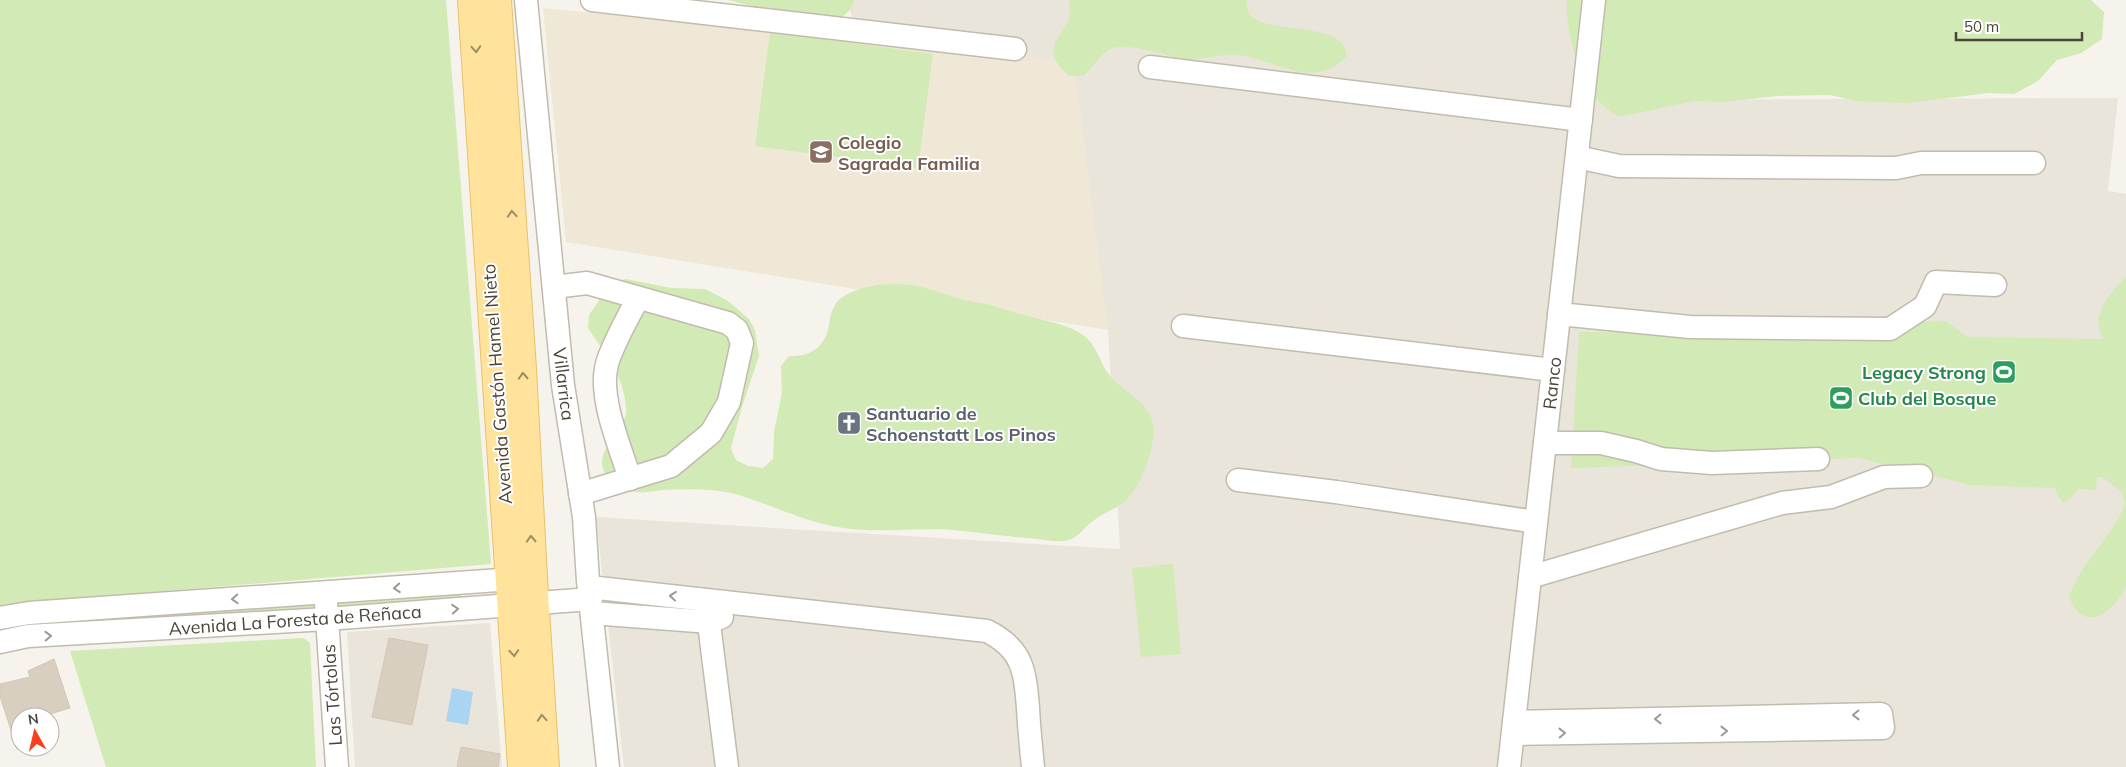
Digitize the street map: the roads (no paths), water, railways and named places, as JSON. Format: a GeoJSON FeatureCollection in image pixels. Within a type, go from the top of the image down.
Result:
{"type":"FeatureCollection","features":[{"type":"Feature","properties":{"kind":"main road","name":"Avenida Gastón Hamel Nieto"},"geometry":{"type":"LineString","coordinates":[[472,0],[521,591],[545,767]]}},
{"type":"Feature","properties":{"kind":"main road","name":"Avenida Gastón Hamel Nieto"},"geometry":{"type":"LineString","coordinates":[[497,0],[522,369],[522,767]]}},
{"type":"Feature","properties":{"kind":"street","name":"Villarrica"},"geometry":{"type":"LineString","coordinates":[[526,0],[563,385],[580,494],[608,767]]}},
{"type":"Feature","properties":{"kind":"street"},"geometry":{"type":"LineString","coordinates":[[592,0],[1015,49]]}},
{"type":"Feature","properties":{"kind":"street","name":"Ranco"},"geometry":{"type":"LineString","coordinates":[[1510,767],[1594,0]]}},
{"type":"Feature","properties":{"kind":"street"},"geometry":{"type":"LineString","coordinates":[[1150,66],[1581,120]]}},
{"type":"Feature","properties":{"kind":"street"},"geometry":{"type":"LineString","coordinates":[[1577,157],[1619,166],[1896,168],[1922,162],[2034,163]]}},
{"type":"Feature","properties":{"kind":"street"},"geometry":{"type":"LineString","coordinates":[[1559,314],[1690,327],[1890,329],[1925,306],[1936,282],[1995,285]]}},
{"type":"Feature","properties":{"kind":"street"},"geometry":{"type":"LineString","coordinates":[[554,287],[587,283],[728,323],[737,330],[742,343],[729,402],[711,433],[671,466],[580,494]]}},
{"type":"Feature","properties":{"kind":"street"},"geometry":{"type":"LineString","coordinates":[[630,479],[607,400],[605,378],[607,362],[638,298]]}},
{"type":"Feature","properties":{"kind":"street"},"geometry":{"type":"LineString","coordinates":[[1183,326],[1553,370]]}},
{"type":"Feature","properties":{"kind":"street"},"geometry":{"type":"LineString","coordinates":[[1545,443],[1601,443],[1636,451],[1661,460],[1712,463],[1818,459]]}},
{"type":"Feature","properties":{"kind":"street"},"geometry":{"type":"LineString","coordinates":[[1530,577],[1782,503],[1831,497],[1884,477],[1921,476]]}},
{"type":"Feature","properties":{"kind":"street"},"geometry":{"type":"LineString","coordinates":[[1238,480],[1336,492],[1536,522]]}},
{"type":"Feature","properties":{"kind":"street","name":"Avenida La Foresta de Reñaca"},"geometry":{"type":"LineString","coordinates":[[0,642],[28,636],[327,619],[521,591]]}},
{"type":"Feature","properties":{"kind":"street","name":"Avenida La Foresta de Reñaca"},"geometry":{"type":"LineString","coordinates":[[0,618],[29,613],[325,593],[521,591],[591,600]]}},
{"type":"Feature","properties":{"kind":"street","name":"Las Tórtolas"},"geometry":{"type":"LineString","coordinates":[[325,593],[337,767]]}},
{"type":"Feature","properties":{"kind":"street"},"geometry":{"type":"LineString","coordinates":[[591,600],[706,600],[987,630],[998,636],[1016,653],[1023,669],[1033,767]]}},
{"type":"Feature","properties":{"kind":"street"},"geometry":{"type":"LineString","coordinates":[[591,600],[710,622],[756,605]]}},
{"type":"Feature","properties":{"kind":"street"},"geometry":{"type":"LineString","coordinates":[[706,600],[727,767]]}},
{"type":"Feature","properties":{"kind":"street"},"geometry":{"type":"LineString","coordinates":[[1881,714],[1883,728],[1514,728],[1881,714]]}},
{"type":"Feature","properties":{"kind":"water"},"geometry":{"type":"Polygon","coordinates":[[[452,688],[473,692],[468,725],[446,721],[452,688]]]}},
{"type":"Feature","properties":{"kind":"place","name":"Colegio Sagrada Familia"},"geometry":{"type":"Point","coordinates":[821,152]}},
{"type":"Feature","properties":{"kind":"place","name":"Legacy Strong"},"geometry":{"type":"Point","coordinates":[2004,372]}},
{"type":"Feature","properties":{"kind":"place","name":"Club del Bosque"},"geometry":{"type":"Point","coordinates":[1841,398]}},
{"type":"Feature","properties":{"kind":"place","name":"Santuario de Schoenstatt Los Pinos"},"geometry":{"type":"Point","coordinates":[849,423]}}]}
